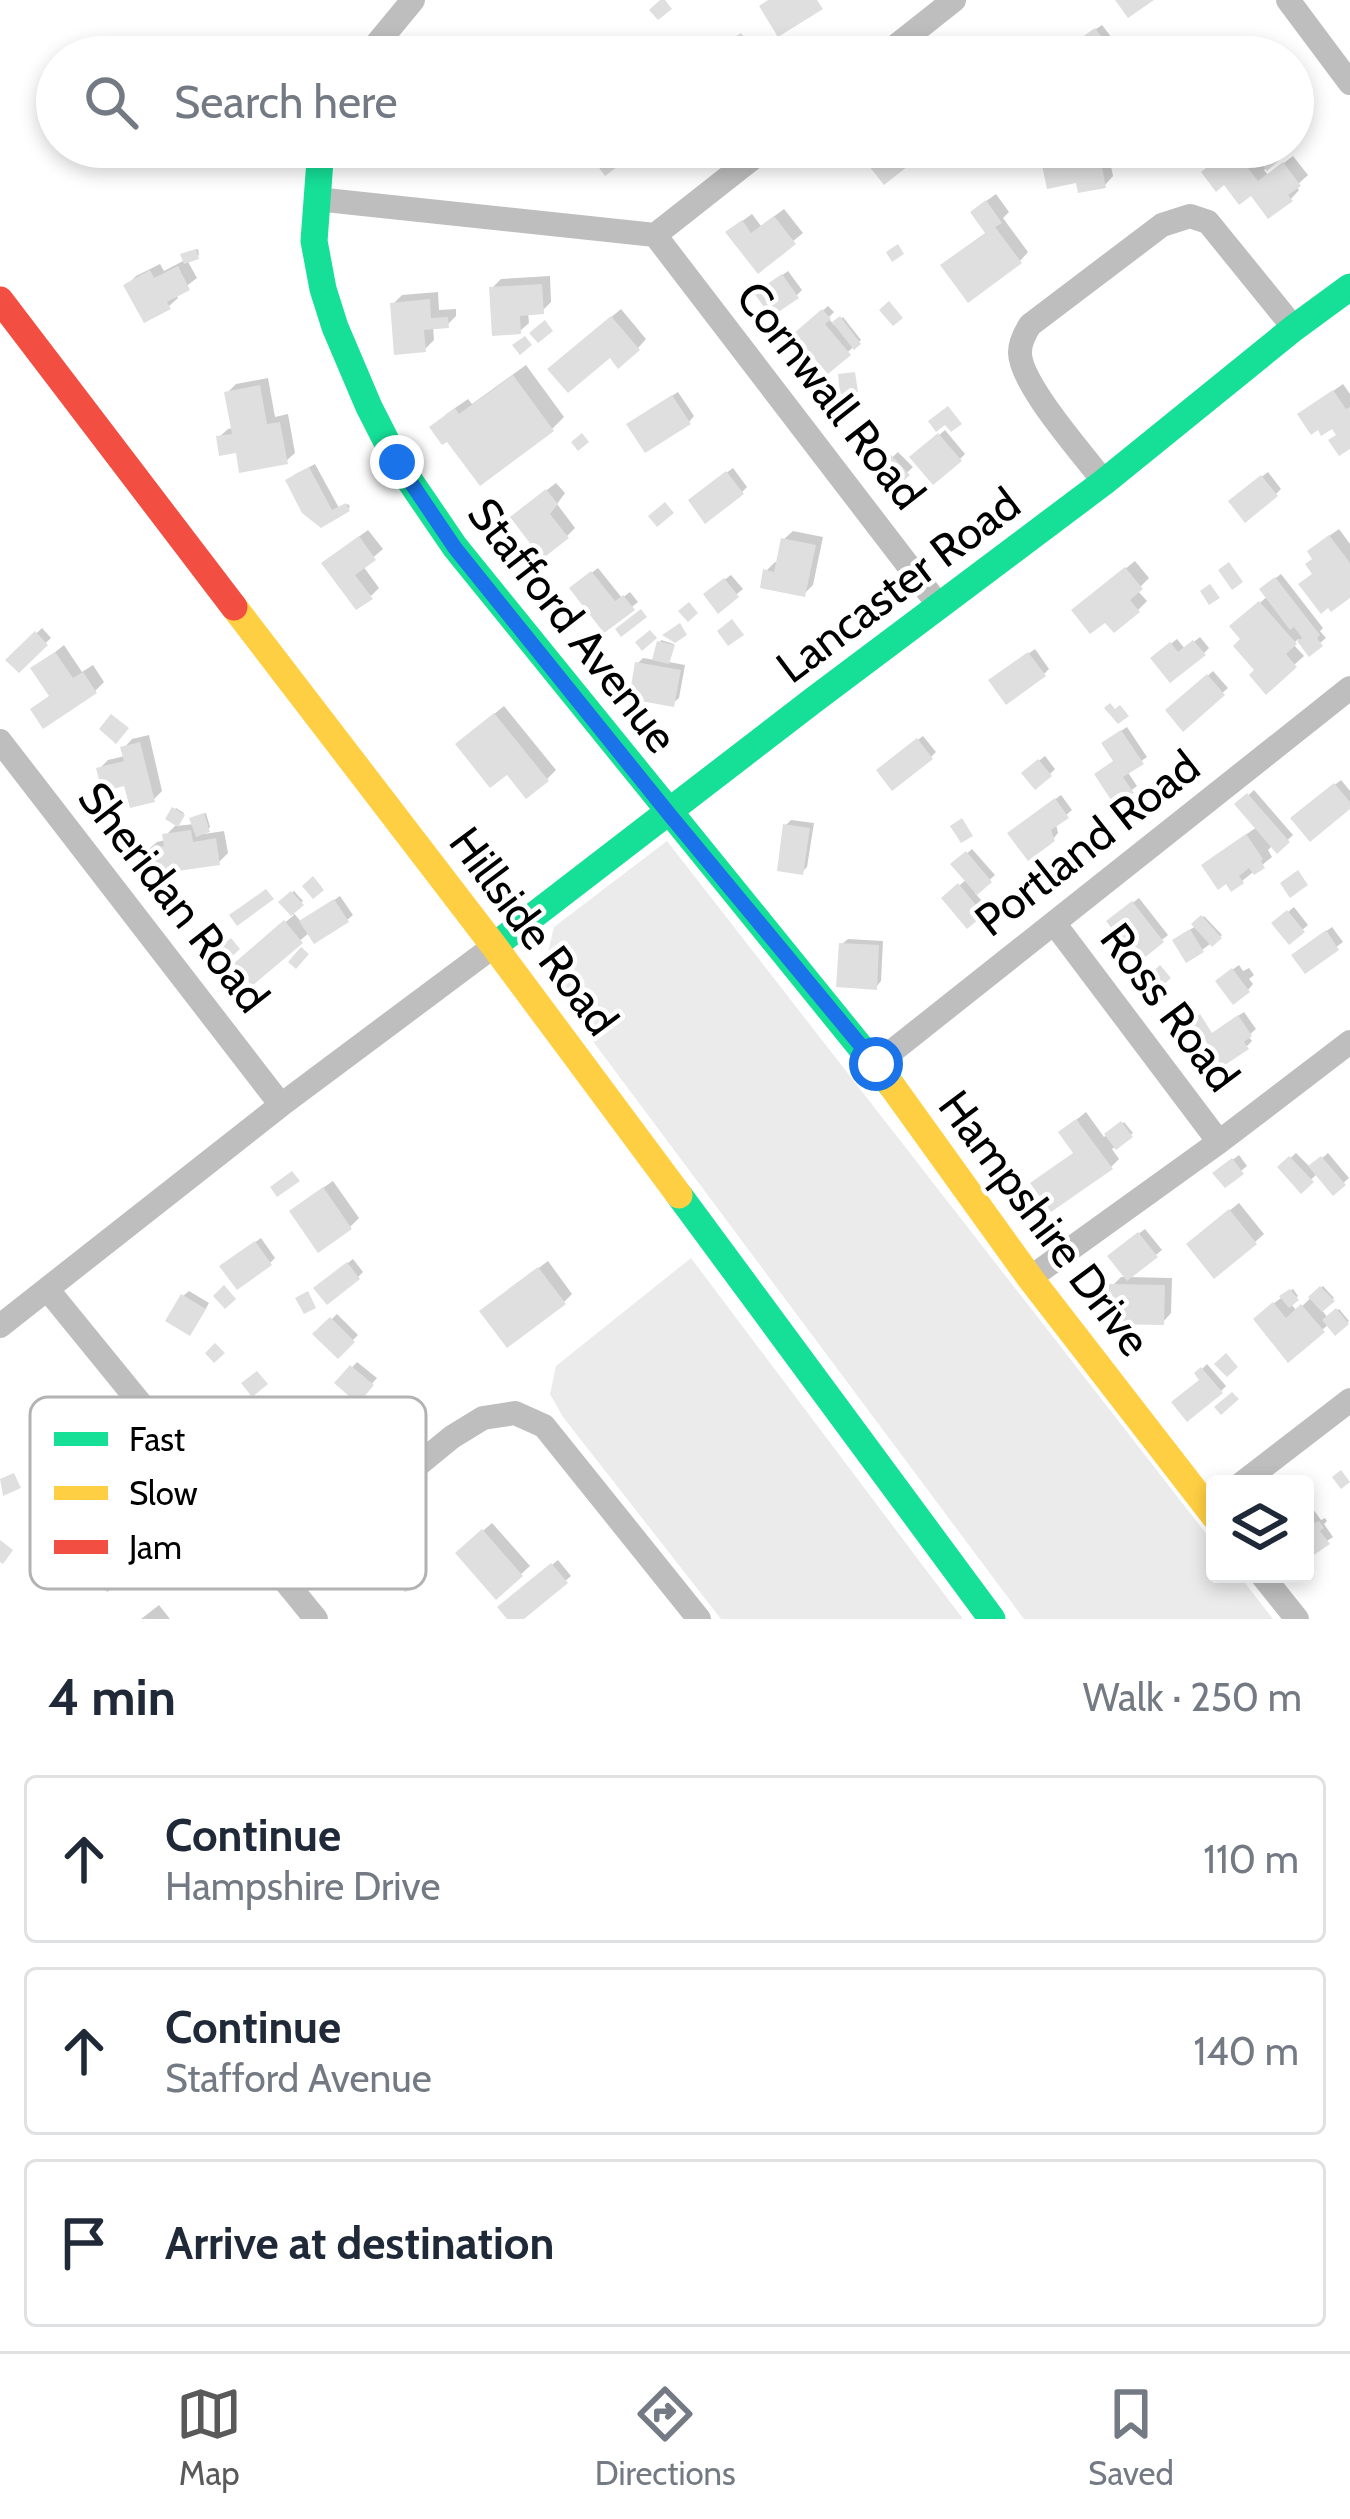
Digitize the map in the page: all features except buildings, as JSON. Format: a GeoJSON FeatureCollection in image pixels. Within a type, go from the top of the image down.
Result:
{"type":"FeatureCollection","features":[{"type":"Feature","properties":{"kind":"street"},"geometry":{"type":"LineString","coordinates":[[383,36],[413,0]]}},
{"type":"Feature","properties":{"kind":"street"},"geometry":{"type":"LineString","coordinates":[[909,36],[954,0]]}},
{"type":"Feature","properties":{"kind":"street"},"geometry":{"type":"LineString","coordinates":[[1288,0],[1350,83]]}},
{"type":"Feature","properties":{"kind":"street","name":"Stafford Avenue"},"geometry":{"type":"LineString","coordinates":[[319,168],[314,241],[323,289],[343,347],[397,462],[455,548],[669,814]]}},
{"type":"Feature","properties":{"kind":"street"},"geometry":{"type":"LineString","coordinates":[[316,199],[655,235],[740,168]]}},
{"type":"Feature","properties":{"kind":"street"},"geometry":{"type":"LineString","coordinates":[[1104,482],[1026,378],[1019,351],[1030,325],[1162,225],[1190,216],[1208,222],[1294,328]]}},
{"type":"Feature","properties":{"kind":"street","name":"Cornwall Road"},"geometry":{"type":"LineString","coordinates":[[655,235],[940,607]]}},
{"type":"Feature","properties":{"kind":"street","name":"Lancaster Road"},"geometry":{"type":"LineString","coordinates":[[494,946],[1104,482],[1350,287]]}},
{"type":"Feature","properties":{"kind":"street","name":"Hillside Road"},"geometry":{"type":"LineString","coordinates":[[0,300],[494,946],[992,1619]]}},
{"type":"Feature","properties":{"kind":"street","name":"Portland Road"},"geometry":{"type":"LineString","coordinates":[[876,1064],[1350,688]]}},
{"type":"Feature","properties":{"kind":"street","name":"Sheridan Road"},"geometry":{"type":"LineString","coordinates":[[0,740],[281,1105]]}},
{"type":"Feature","properties":{"kind":"street","name":"Hampshire Drive"},"geometry":{"type":"LineString","coordinates":[[669,814],[876,1064],[1030,1278],[1206,1501]]}},
{"type":"Feature","properties":{"kind":"street","name":"Ross Road"},"geometry":{"type":"LineString","coordinates":[[1054,923],[1219,1142]]}},
{"type":"Feature","properties":{"kind":"street"},"geometry":{"type":"LineString","coordinates":[[0,1326],[281,1105],[494,946]]}},
{"type":"Feature","properties":{"kind":"street"},"geometry":{"type":"LineString","coordinates":[[1030,1278],[1350,1042]]}},
{"type":"Feature","properties":{"kind":"street"},"geometry":{"type":"LineString","coordinates":[[48,1290],[135,1397]]}},
{"type":"Feature","properties":{"kind":"street"},"geometry":{"type":"LineString","coordinates":[[1252,1475],[1350,1400]]}},
{"type":"Feature","properties":{"kind":"street"},"geometry":{"type":"LineString","coordinates":[[426,1458],[483,1418],[515,1413],[544,1426],[699,1619]]}},
{"type":"Feature","properties":{"kind":"street"},"geometry":{"type":"LineString","coordinates":[[1268,1583],[1297,1619]]}},
{"type":"Feature","properties":{"kind":"street"},"geometry":{"type":"LineString","coordinates":[[292,1589],[316,1619]]}},
{"type":"Feature","properties":{"kind":"shaded area"},"geometry":{"type":"Polygon","coordinates":[[[667,841],[1206,1533],[1206,1583],[1245,1583],[1273,1619],[1024,1619],[571,1012],[545,964],[554,927],[667,841]]]}},
{"type":"Feature","properties":{"kind":"shaded area"},"geometry":{"type":"Polygon","coordinates":[[[691,1258],[963,1619],[721,1619],[563,1417],[550,1394],[556,1366],[691,1258]]]}},
{"type":"Feature","properties":{"kind":"traffic: fast"},"geometry":{"type":"LineString","coordinates":[[319,168],[314,241],[323,289],[369,407],[397,462],[455,547],[892,1086]]}},
{"type":"Feature","properties":{"kind":"traffic: fast"},"geometry":{"type":"LineString","coordinates":[[494,946],[1104,482],[1350,287]]}},
{"type":"Feature","properties":{"kind":"traffic: fast"},"geometry":{"type":"LineString","coordinates":[[679,1195],[992,1619]]}},
{"type":"Feature","properties":{"kind":"traffic: slow"},"geometry":{"type":"LineString","coordinates":[[234,607],[679,1195]]}},
{"type":"Feature","properties":{"kind":"traffic: slow"},"geometry":{"type":"LineString","coordinates":[[892,1086],[1030,1278],[1206,1505]]}},
{"type":"Feature","properties":{"kind":"traffic: jam"},"geometry":{"type":"LineString","coordinates":[[0,300],[234,607]]}},
{"type":"Feature","properties":{"kind":"route"},"geometry":{"type":"LineString","coordinates":[[397,462],[455,548],[876,1064]]}}]}
